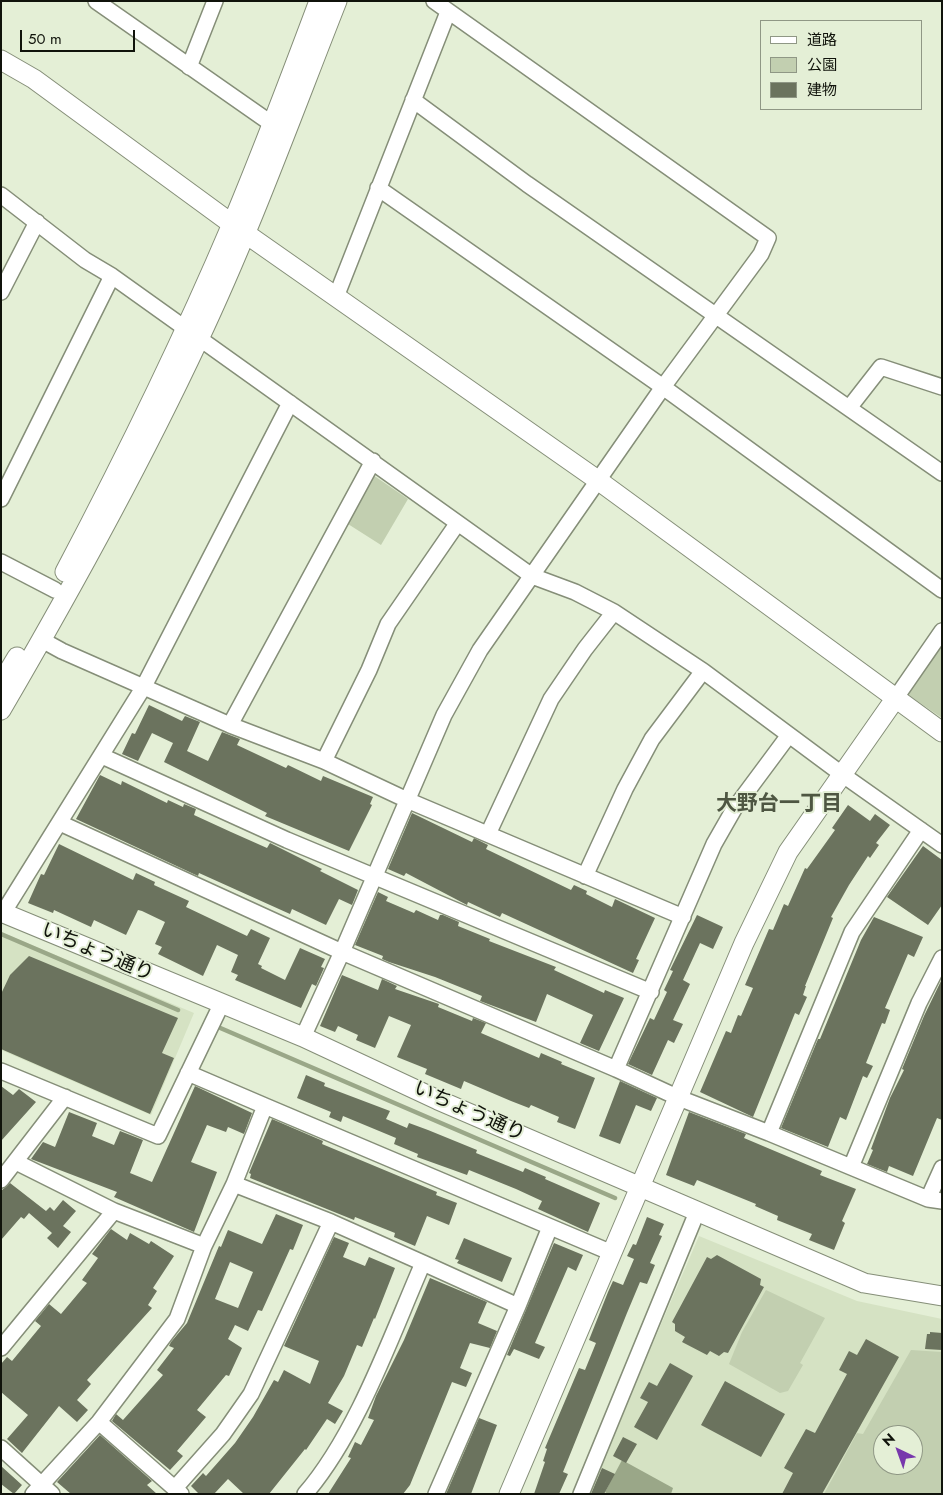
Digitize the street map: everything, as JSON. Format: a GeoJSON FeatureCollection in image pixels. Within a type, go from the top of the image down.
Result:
{"type":"FeatureCollection","features":[{"type":"Feature","properties":{"kind":"street"},"geometry":{"type":"LineString","coordinates":[[96,1],[115,6],[189,67],[272,124]]}},
{"type":"Feature","properties":{"kind":"street"},"geometry":{"type":"LineString","coordinates":[[189,67],[215,1]]}},
{"type":"Feature","properties":{"kind":"street"},"geometry":{"type":"LineString","coordinates":[[239,229],[272,124],[319,1]]}},
{"type":"Feature","properties":{"kind":"street"},"geometry":{"type":"LineString","coordinates":[[1,710],[42,640],[142,456],[192,335],[337,1]]}},
{"type":"Feature","properties":{"kind":"street"},"geometry":{"type":"LineString","coordinates":[[303,1037],[342,952],[444,715],[480,650],[663,387],[761,254],[768,238],[434,1]]}},
{"type":"Feature","properties":{"kind":"street"},"geometry":{"type":"LineString","coordinates":[[336,297],[448,12]]}},
{"type":"Feature","properties":{"kind":"street"},"geometry":{"type":"LineString","coordinates":[[1,60],[34,79],[239,229],[599,481],[942,732]]}},
{"type":"Feature","properties":{"kind":"street"},"geometry":{"type":"LineString","coordinates":[[413,100],[536,190],[942,473]]}},
{"type":"Feature","properties":{"kind":"street"},"geometry":{"type":"LineString","coordinates":[[378,188],[663,387],[942,590]]}},
{"type":"Feature","properties":{"kind":"street"},"geometry":{"type":"LineString","coordinates":[[1,195],[85,260],[112,276],[192,335],[532,576],[575,592],[614,612],[703,671],[843,775],[942,845]]}},
{"type":"Feature","properties":{"kind":"street"},"geometry":{"type":"LineString","coordinates":[[1,292],[36,222]]}},
{"type":"Feature","properties":{"kind":"street"},"geometry":{"type":"LineString","coordinates":[[1,499],[112,276]]}},
{"type":"Feature","properties":{"kind":"street"},"geometry":{"type":"LineString","coordinates":[[1,684],[55,590],[192,335]]}},
{"type":"Feature","properties":{"kind":"street"},"geometry":{"type":"LineString","coordinates":[[849,408],[881,366],[942,387]]}},
{"type":"Feature","properties":{"kind":"street"},"geometry":{"type":"LineString","coordinates":[[2,913],[143,688],[290,403]]}},
{"type":"Feature","properties":{"kind":"street"},"geometry":{"type":"LineString","coordinates":[[230,725],[372,461]]}},
{"type":"Feature","properties":{"kind":"street"},"geometry":{"type":"LineString","coordinates":[[324,761],[369,670],[388,624],[457,524]]}},
{"type":"Feature","properties":{"kind":"street"},"geometry":{"type":"LineString","coordinates":[[1,562],[55,590]]}},
{"type":"Feature","properties":{"kind":"street"},"geometry":{"type":"LineString","coordinates":[[488,834],[551,699],[585,649],[614,612]]}},
{"type":"Feature","properties":{"kind":"street"},"geometry":{"type":"LineString","coordinates":[[509,1494],[744,943],[788,852],[942,631]]}},
{"type":"Feature","properties":{"kind":"street"},"geometry":{"type":"LineString","coordinates":[[42,640],[143,688],[230,725],[324,761],[407,800],[683,917]]}},
{"type":"Feature","properties":{"kind":"street"},"geometry":{"type":"LineString","coordinates":[[585,876],[625,789],[652,739],[703,671]]}},
{"type":"Feature","properties":{"kind":"street"},"geometry":{"type":"LineString","coordinates":[[616,1069],[714,844],[734,809],[789,735]]}},
{"type":"Feature","properties":{"kind":"street"},"geometry":{"type":"LineString","coordinates":[[102,756],[287,840],[651,992]]}},
{"type":"Feature","properties":{"kind":"street"},"geometry":{"type":"LineString","coordinates":[[60,822],[342,952],[616,1069],[679,1098],[935,1200],[942,1168]]}},
{"type":"Feature","properties":{"kind":"street"},"geometry":{"type":"LineString","coordinates":[[769,1133],[852,932],[921,830]]}},
{"type":"Feature","properties":{"kind":"street","name":"いちょう通り"},"geometry":{"type":"LineString","coordinates":[[2,913],[221,1005],[303,1037],[438,1100],[864,1283],[942,1296]]}},
{"type":"Feature","properties":{"kind":"street"},"geometry":{"type":"LineString","coordinates":[[851,1167],[919,1004],[942,958]]}},
{"type":"Feature","properties":{"kind":"street"},"geometry":{"type":"LineString","coordinates":[[1,1071],[158,1136],[221,1005]]}},
{"type":"Feature","properties":{"kind":"street"},"geometry":{"type":"LineString","coordinates":[[188,1073],[612,1254]]}},
{"type":"Feature","properties":{"kind":"street"},"geometry":{"type":"LineString","coordinates":[[1,1180],[65,1097]]}},
{"type":"Feature","properties":{"kind":"street"},"geometry":{"type":"LineString","coordinates":[[1,1448],[42,1491],[100,1422],[177,1319],[204,1246],[234,1184],[265,1106]]}},
{"type":"Feature","properties":{"kind":"street"},"geometry":{"type":"LineString","coordinates":[[16,1162],[114,1211],[204,1246]]}},
{"type":"Feature","properties":{"kind":"street"},"geometry":{"type":"LineString","coordinates":[[234,1184],[331,1222],[518,1306]]}},
{"type":"Feature","properties":{"kind":"street"},"geometry":{"type":"LineString","coordinates":[[1,1348],[114,1211]]}},
{"type":"Feature","properties":{"kind":"street"},"geometry":{"type":"LineString","coordinates":[[581,1494],[698,1212]]}},
{"type":"Feature","properties":{"kind":"street"},"geometry":{"type":"LineString","coordinates":[[100,1422],[178,1491],[223,1434],[251,1394],[331,1222]]}},
{"type":"Feature","properties":{"kind":"street"},"geometry":{"type":"LineString","coordinates":[[436,1494],[518,1306],[550,1227]]}},
{"type":"Feature","properties":{"kind":"street"},"geometry":{"type":"LineString","coordinates":[[304,1494],[333,1455],[355,1415],[423,1263]]}},
{"type":"Feature","properties":{"kind":"shaded area"},"geometry":{"type":"Polygon","coordinates":[[[1,932],[194,1013],[151,1115],[1,1050],[1,932]]]}},
{"type":"Feature","properties":{"kind":"shaded area"},"geometry":{"type":"Polygon","coordinates":[[[699,1236],[857,1301],[942,1319],[942,1494],[588,1494],[699,1236]]]}},
{"type":"Feature","properties":{"kind":"shaded area"},"geometry":{"type":"Polygon","coordinates":[[[622,1460],[673,1488],[671,1494],[608,1494],[605,1492],[622,1460]]]}},
{"type":"Feature","properties":{"kind":"green space"},"geometry":{"type":"Polygon","coordinates":[[[373,475],[408,499],[381,545],[348,524],[373,475]]]}},
{"type":"Feature","properties":{"kind":"green space"},"geometry":{"type":"Polygon","coordinates":[[[942,639],[942,718],[904,692],[942,639]]]}},
{"type":"Feature","properties":{"kind":"green space"},"geometry":{"type":"Polygon","coordinates":[[[766,1290],[825,1318],[800,1363],[803,1365],[788,1391],[780,1393],[729,1364],[742,1332],[766,1290]]]}},
{"type":"Feature","properties":{"kind":"green space"},"geometry":{"type":"Polygon","coordinates":[[[911,1350],[942,1352],[942,1494],[824,1494],[857,1433],[863,1434],[911,1350]]]}},
{"type":"Feature","properties":{"kind":"building"},"geometry":{"type":"Polygon","coordinates":[[[149,705],[182,721],[185,716],[200,722],[187,751],[208,761],[222,732],[240,739],[237,745],[286,768],[288,765],[321,781],[323,776],[373,797],[370,804],[372,805],[349,851],[265,816],[267,813],[164,762],[173,743],[152,733],[138,761],[122,754],[132,733],[135,734],[149,705]]]}},
{"type":"Feature","properties":{"kind":"building"},"geometry":{"type":"Polygon","coordinates":[[[100,775],[121,785],[122,781],[167,803],[168,800],[183,807],[184,804],[196,809],[194,815],[267,848],[270,843],[322,869],[320,871],[358,890],[352,905],[339,899],[326,925],[292,909],[290,914],[199,873],[198,876],[76,819],[100,775]]]}},
{"type":"Feature","properties":{"kind":"building"},"geometry":{"type":"Polygon","coordinates":[[[848,805],[870,821],[875,814],[890,825],[876,843],[879,845],[870,858],[868,856],[849,885],[831,917],[833,918],[805,986],[803,995],[807,997],[799,1015],[795,1013],[753,1117],[700,1092],[726,1031],[731,1033],[738,1015],[741,1016],[753,988],[745,985],[769,929],[773,930],[784,904],[788,906],[805,868],[807,869],[835,830],[832,828],[848,805]]]}},
{"type":"Feature","properties":{"kind":"building"},"geometry":{"type":"Polygon","coordinates":[[[412,813],[472,842],[474,838],[488,845],[486,849],[571,890],[574,885],[587,891],[586,894],[612,907],[615,899],[655,918],[636,959],[639,960],[633,973],[502,913],[500,917],[468,902],[467,905],[406,873],[404,876],[388,869],[412,813]]]}},
{"type":"Feature","properties":{"kind":"building"},"geometry":{"type":"Polygon","coordinates":[[[59,844],[133,880],[136,873],[155,882],[154,885],[189,901],[186,907],[247,936],[251,929],[270,938],[258,964],[262,966],[261,968],[285,980],[300,948],[325,959],[321,967],[324,968],[316,986],[312,984],[301,1008],[235,980],[238,975],[231,972],[238,955],[217,945],[203,976],[158,954],[162,947],[155,944],[165,922],[142,911],[138,910],[126,935],[94,920],[91,927],[54,910],[53,913],[28,903],[41,874],[44,875],[59,844]]]}},
{"type":"Feature","properties":{"kind":"building"},"geometry":{"type":"Polygon","coordinates":[[[923,846],[942,860],[942,905],[928,925],[887,897],[923,846]]]}},
{"type":"Feature","properties":{"kind":"building"},"geometry":{"type":"Polygon","coordinates":[[[378,892],[388,897],[386,901],[414,913],[416,910],[438,920],[440,915],[443,915],[459,922],[458,926],[490,939],[489,941],[556,967],[554,970],[604,993],[605,990],[624,998],[599,1051],[580,1043],[593,1015],[547,994],[536,1022],[480,1001],[482,996],[435,977],[389,962],[382,959],[383,956],[355,945],[378,892]]]}},
{"type":"Feature","properties":{"kind":"building"},"geometry":{"type":"Polygon","coordinates":[[[697,915],[723,927],[713,949],[700,943],[683,980],[690,984],[673,1020],[683,1024],[674,1043],[668,1040],[652,1075],[628,1064],[650,1018],[654,1020],[667,992],[664,990],[673,971],[670,970],[697,915]]]}},
{"type":"Feature","properties":{"kind":"building"},"geometry":{"type":"Polygon","coordinates":[[[874,917],[923,937],[914,957],[908,954],[885,1008],[890,1010],[885,1024],[882,1023],[866,1063],[873,1066],[867,1078],[863,1076],[846,1120],[840,1117],[828,1147],[781,1128],[861,940],[874,917]]]}},
{"type":"Feature","properties":{"kind":"building"},"geometry":{"type":"Polygon","coordinates":[[[29,956],[178,1018],[162,1053],[174,1058],[150,1114],[1,1049],[1,994],[10,975],[29,956]]]}},
{"type":"Feature","properties":{"kind":"building"},"geometry":{"type":"Polygon","coordinates":[[[342,975],[378,990],[382,979],[397,986],[395,989],[439,1004],[438,1007],[472,1021],[473,1018],[486,1023],[481,1033],[539,1058],[541,1053],[562,1062],[561,1064],[595,1078],[575,1129],[557,1122],[559,1117],[531,1105],[529,1108],[464,1081],[461,1089],[425,1074],[427,1069],[397,1057],[411,1025],[389,1016],[375,1048],[356,1040],[358,1035],[338,1026],[335,1032],[320,1026],[342,975]]]}},
{"type":"Feature","properties":{"kind":"building"},"geometry":{"type":"Polygon","coordinates":[[[942,979],[942,1120],[937,1118],[913,1176],[889,1166],[887,1172],[867,1164],[873,1150],[871,1149],[924,1016],[942,979]]]}},
{"type":"Feature","properties":{"kind":"building"},"geometry":{"type":"Polygon","coordinates":[[[306,1075],[325,1083],[324,1086],[390,1111],[386,1119],[407,1128],[409,1123],[428,1130],[477,1150],[476,1153],[523,1172],[525,1168],[546,1177],[545,1179],[600,1203],[588,1232],[538,1209],[542,1201],[516,1189],[469,1170],[467,1175],[417,1157],[418,1154],[394,1144],[396,1138],[343,1116],[341,1122],[329,1117],[331,1112],[297,1098],[306,1075]]]}},
{"type":"Feature","properties":{"kind":"building"},"geometry":{"type":"Polygon","coordinates":[[[620,1081],[657,1098],[651,1111],[636,1105],[620,1144],[599,1136],[620,1081]]]}},
{"type":"Feature","properties":{"kind":"building"},"geometry":{"type":"Polygon","coordinates":[[[1,1086],[13,1095],[19,1089],[36,1102],[1,1141],[1,1086]]]}},
{"type":"Feature","properties":{"kind":"building"},"geometry":{"type":"Polygon","coordinates":[[[195,1086],[252,1113],[244,1134],[228,1127],[226,1132],[207,1125],[191,1162],[217,1172],[194,1232],[114,1197],[117,1192],[31,1159],[43,1142],[55,1147],[69,1112],[97,1123],[92,1136],[114,1145],[120,1131],[143,1140],[130,1173],[152,1182],[195,1086]]]}},
{"type":"Feature","properties":{"kind":"building"},"geometry":{"type":"Polygon","coordinates":[[[689,1112],[746,1134],[744,1138],[822,1171],[820,1175],[856,1189],[842,1221],[845,1223],[834,1250],[809,1240],[812,1234],[777,1220],[778,1216],[755,1206],[756,1204],[697,1180],[694,1186],[666,1175],[689,1112]]]}},
{"type":"Feature","properties":{"kind":"building"},"geometry":{"type":"Polygon","coordinates":[[[272,1119],[323,1141],[322,1144],[437,1192],[436,1195],[457,1203],[449,1225],[427,1216],[415,1246],[394,1237],[395,1233],[355,1217],[354,1220],[250,1178],[251,1174],[249,1173],[272,1119]]]}},
{"type":"Feature","properties":{"kind":"building"},"geometry":{"type":"Polygon","coordinates":[[[10,1183],[46,1211],[50,1207],[54,1211],[63,1200],[76,1211],[63,1226],[71,1232],[58,1248],[47,1238],[52,1233],[29,1213],[24,1219],[21,1217],[1,1240],[1,1191],[10,1183]]]}},
{"type":"Feature","properties":{"kind":"building"},"geometry":{"type":"Polygon","coordinates":[[[276,1214],[303,1225],[293,1250],[290,1249],[262,1311],[258,1310],[248,1331],[235,1325],[228,1339],[242,1348],[229,1376],[226,1375],[197,1410],[206,1417],[177,1451],[183,1456],[170,1470],[112,1421],[116,1414],[123,1420],[163,1375],[157,1370],[174,1348],[169,1346],[171,1342],[187,1323],[219,1246],[221,1247],[228,1230],[262,1244],[276,1214]],[[230,1262],[215,1299],[238,1308],[253,1272],[230,1262]]]}},
{"type":"Feature","properties":{"kind":"building"},"geometry":{"type":"Polygon","coordinates":[[[647,1217],[664,1224],[659,1235],[662,1236],[650,1263],[655,1265],[647,1284],[640,1282],[627,1313],[563,1472],[568,1474],[559,1494],[534,1494],[545,1462],[543,1461],[547,1449],[545,1448],[579,1368],[585,1370],[596,1343],[589,1340],[608,1292],[613,1281],[623,1285],[634,1259],[627,1256],[633,1244],[636,1245],[647,1217]]]}},
{"type":"Feature","properties":{"kind":"building"},"geometry":{"type":"Polygon","coordinates":[[[111,1229],[127,1240],[130,1233],[149,1244],[151,1241],[174,1256],[153,1288],[157,1291],[148,1305],[152,1308],[87,1380],[91,1384],[77,1400],[88,1410],[77,1422],[59,1406],[22,1453],[7,1439],[28,1415],[1,1392],[1,1364],[7,1357],[12,1361],[41,1326],[35,1321],[49,1304],[61,1314],[87,1283],[82,1280],[98,1258],[92,1254],[111,1229]]]}},
{"type":"Feature","properties":{"kind":"building"},"geometry":{"type":"Polygon","coordinates":[[[334,1237],[349,1243],[343,1257],[365,1266],[369,1257],[395,1268],[362,1347],[357,1345],[344,1376],[328,1403],[343,1411],[335,1424],[327,1419],[306,1450],[269,1494],[244,1494],[228,1479],[214,1494],[199,1494],[191,1486],[203,1473],[206,1476],[235,1443],[253,1417],[274,1380],[278,1382],[284,1370],[310,1384],[319,1361],[284,1346],[334,1237]]]}},
{"type":"Feature","properties":{"kind":"building"},"geometry":{"type":"Polygon","coordinates":[[[464,1238],[512,1258],[502,1282],[457,1263],[459,1260],[455,1259],[464,1238]]]}},
{"type":"Feature","properties":{"kind":"building"},"geometry":{"type":"Polygon","coordinates":[[[554,1243],[583,1255],[576,1271],[568,1267],[535,1343],[545,1347],[539,1359],[514,1349],[510,1356],[507,1355],[554,1243]]]}},
{"type":"Feature","properties":{"kind":"building"},"geometry":{"type":"Polygon","coordinates":[[[717,1255],[761,1279],[760,1285],[764,1287],[728,1353],[724,1352],[719,1356],[710,1351],[707,1355],[682,1342],[685,1337],[675,1331],[675,1324],[672,1322],[707,1257],[711,1259],[717,1255]]]}},
{"type":"Feature","properties":{"kind":"building"},"geometry":{"type":"Polygon","coordinates":[[[430,1278],[487,1302],[478,1323],[497,1331],[490,1348],[470,1343],[460,1368],[472,1373],[466,1387],[452,1382],[410,1485],[403,1494],[328,1494],[351,1458],[348,1457],[355,1442],[361,1445],[374,1420],[368,1418],[376,1396],[404,1340],[430,1278]]]}},
{"type":"Feature","properties":{"kind":"building"},"geometry":{"type":"Polygon","coordinates":[[[930,1332],[942,1333],[942,1350],[925,1349],[927,1334],[930,1334],[930,1332]]]}},
{"type":"Feature","properties":{"kind":"building"},"geometry":{"type":"Polygon","coordinates":[[[866,1339],[899,1357],[822,1494],[782,1494],[793,1473],[784,1468],[806,1429],[815,1433],[847,1374],[839,1370],[849,1351],[857,1355],[866,1339]]]}},
{"type":"Feature","properties":{"kind":"building"},"geometry":{"type":"Polygon","coordinates":[[[670,1363],[693,1376],[657,1440],[634,1427],[648,1402],[640,1398],[649,1382],[657,1386],[670,1363]]]}},
{"type":"Feature","properties":{"kind":"building"},"geometry":{"type":"Polygon","coordinates":[[[725,1381],[785,1414],[761,1457],[701,1425],[725,1381]]]}},
{"type":"Feature","properties":{"kind":"building"},"geometry":{"type":"Polygon","coordinates":[[[479,1418],[497,1425],[471,1494],[446,1494],[479,1418]]]}},
{"type":"Feature","properties":{"kind":"building"},"geometry":{"type":"Polygon","coordinates":[[[100,1435],[152,1481],[147,1485],[157,1494],[71,1494],[57,1482],[100,1435]]]}},
{"type":"Feature","properties":{"kind":"building"},"geometry":{"type":"Polygon","coordinates":[[[623,1437],[637,1444],[626,1463],[613,1456],[623,1437]]]}},
{"type":"Feature","properties":{"kind":"building"},"geometry":{"type":"Polygon","coordinates":[[[1,1466],[22,1485],[14,1494],[1,1484],[1,1466]]]}},
{"type":"Feature","properties":{"kind":"building"},"geometry":{"type":"Polygon","coordinates":[[[602,1468],[615,1474],[604,1494],[591,1494],[602,1468]]]}},
{"type":"Feature","properties":{"kind":"waterway"},"geometry":{"type":"LineString","coordinates":[[1,934],[178,1010]]}},
{"type":"Feature","properties":{"kind":"waterway"},"geometry":{"type":"LineString","coordinates":[[218,1027],[615,1198]]}},
{"type":"Feature","properties":{"kind":"district","name":"大野台一丁目"},"geometry":{"type":"Point","coordinates":[779,805]}}]}
